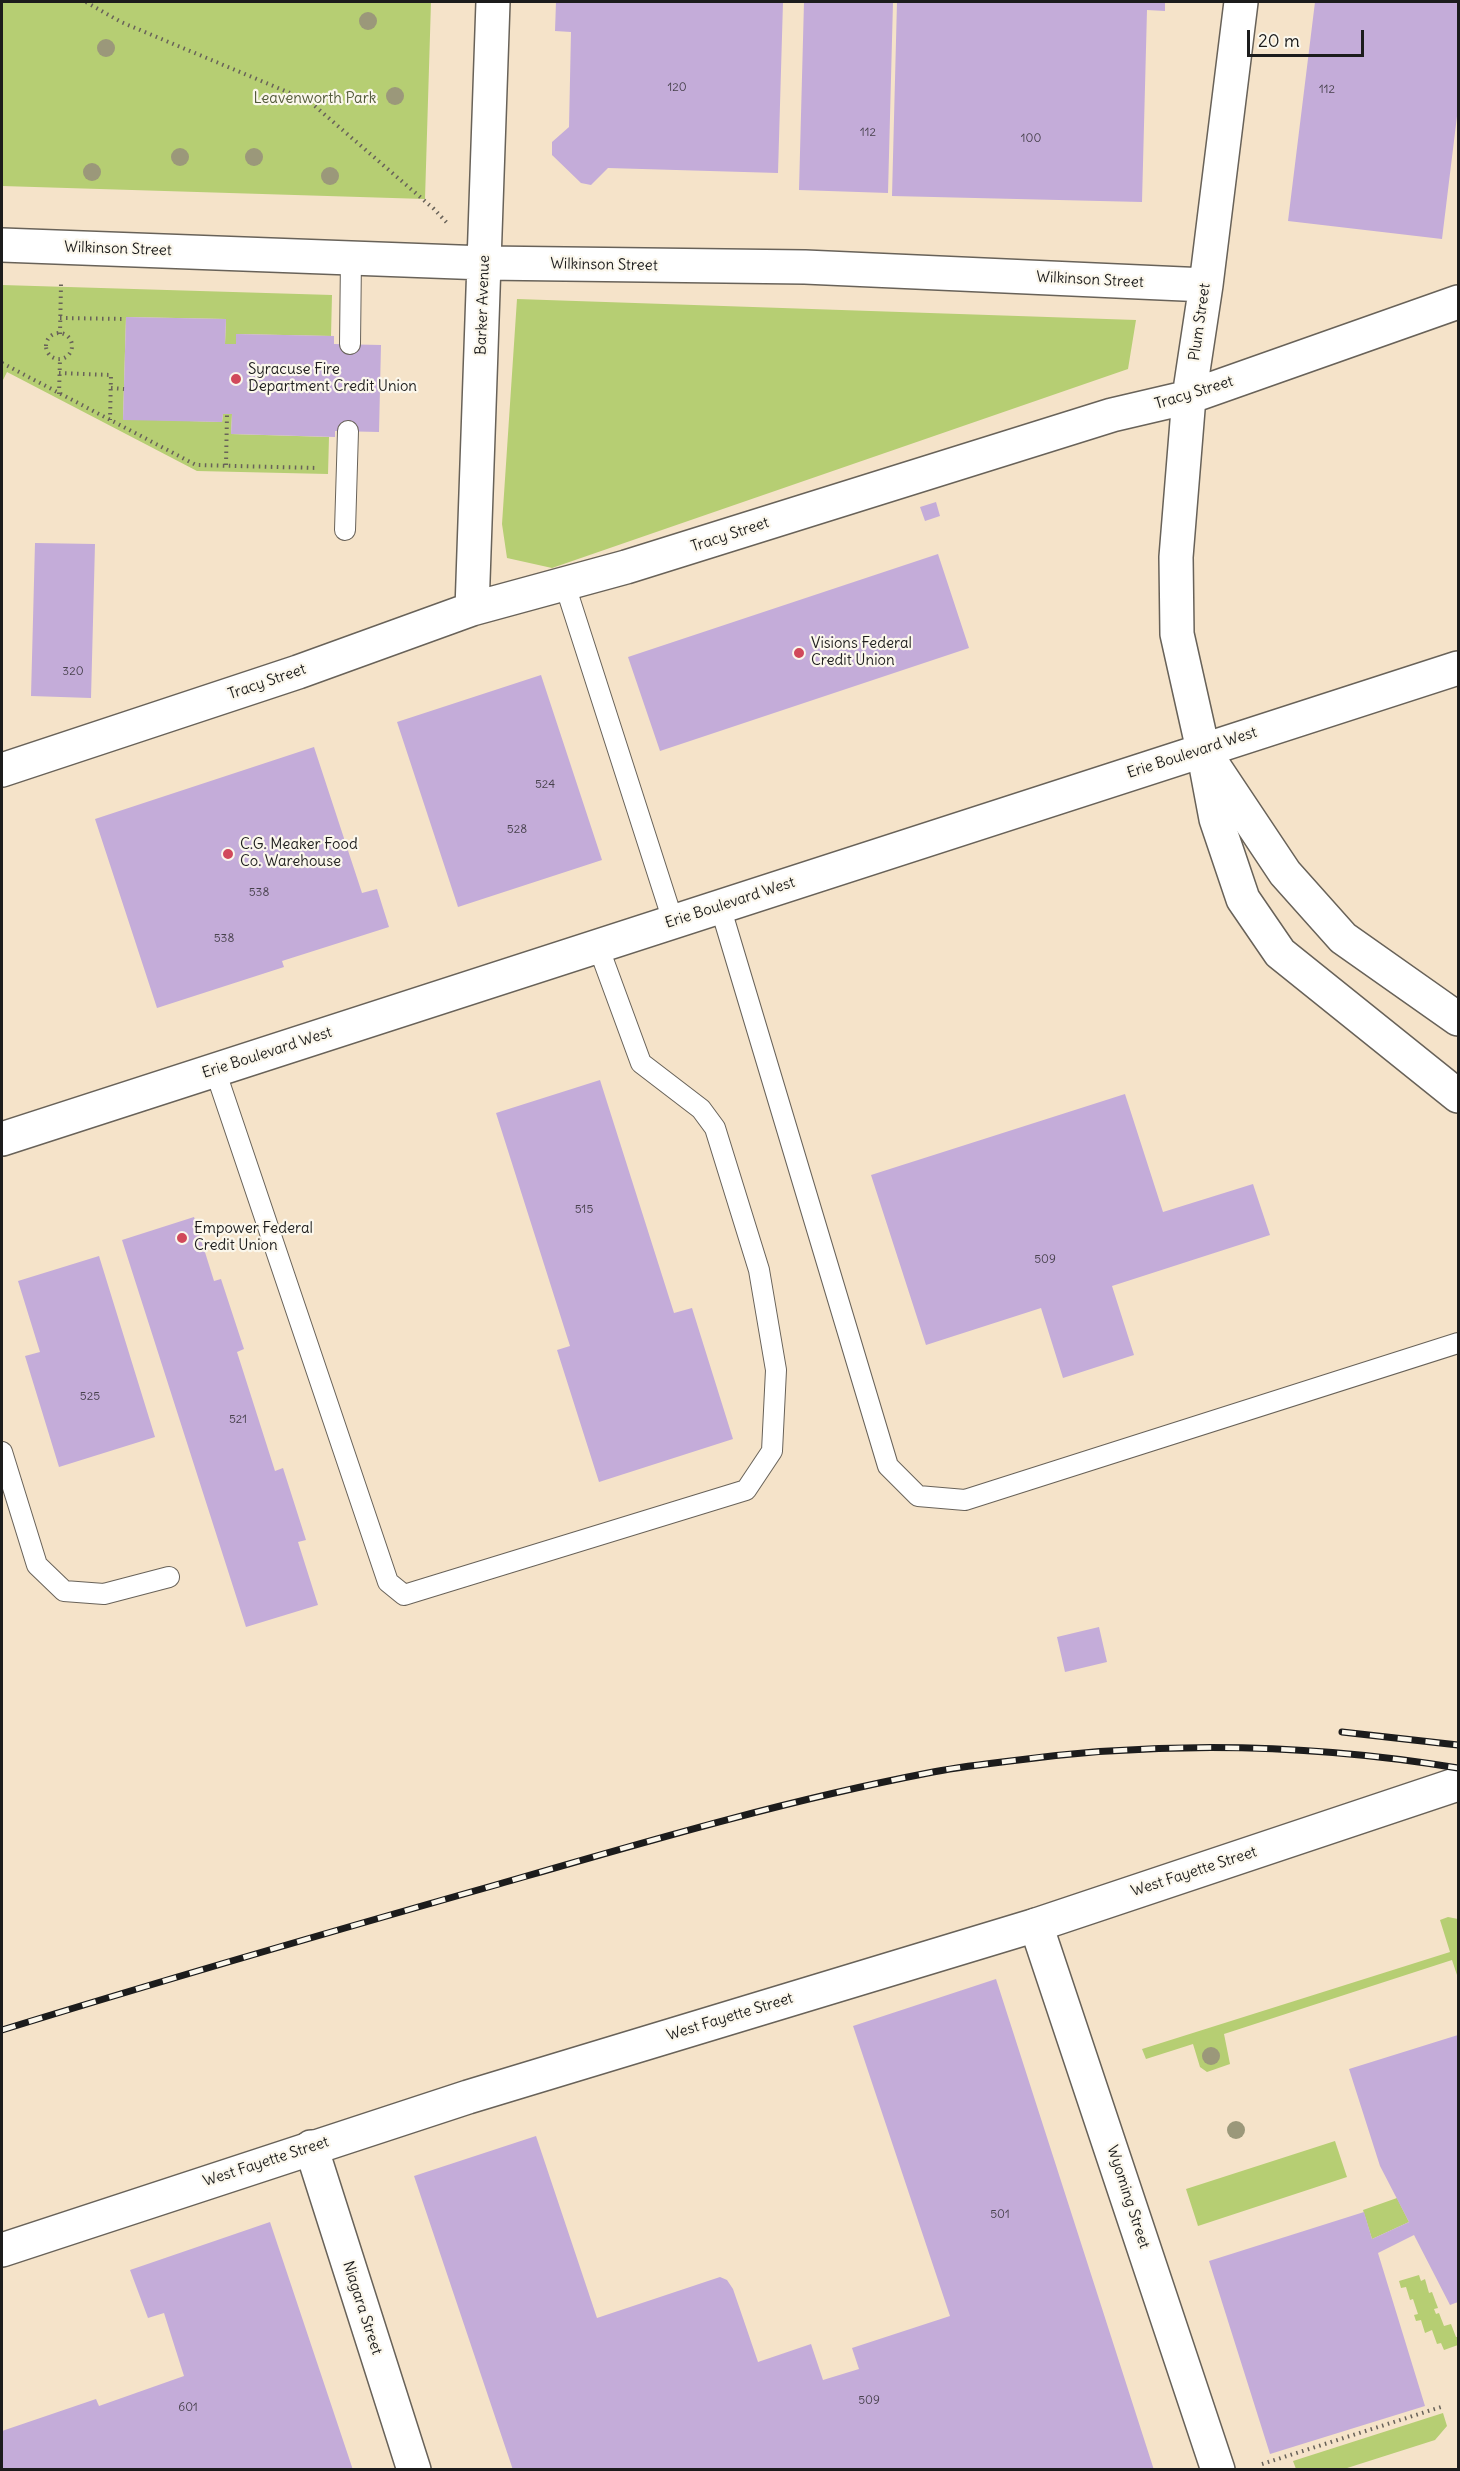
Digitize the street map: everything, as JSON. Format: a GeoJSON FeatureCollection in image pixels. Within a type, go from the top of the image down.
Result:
{"type":"FeatureCollection","features":[{"type":"Feature","properties":{"kind":"main road","name":"Barker Avenue"},"geometry":{"type":"LineString","coordinates":[[472,609],[493,2]]}},
{"type":"Feature","properties":{"kind":"main road","name":"Plum Street"},"geometry":{"type":"LineString","coordinates":[[1241,2],[1190,397],[1176,557],[1177,634],[1216,819],[1243,899],[1280,953],[1458,1096]]}},
{"type":"Feature","properties":{"kind":"main road","name":"Wilkinson Street"},"geometry":{"type":"LineString","coordinates":[[2,245],[485,263],[805,267],[1206,285]]}},
{"type":"Feature","properties":{"kind":"main road","name":"Tracy Street"},"geometry":{"type":"LineString","coordinates":[[2,770],[297,672],[472,609],[565,585],[1112,415],[1190,397],[1458,302]]}},
{"type":"Feature","properties":{"kind":"main road","name":"Erie Boulevard West"},"geometry":{"type":"LineString","coordinates":[[2,1139],[1458,668]]}},
{"type":"Feature","properties":{"kind":"main road"},"geometry":{"type":"LineString","coordinates":[[1203,750],[1285,873],[1343,938],[1458,1019]]}},
{"type":"Feature","properties":{"kind":"main road","name":"West Fayette Street"},"geometry":{"type":"LineString","coordinates":[[2,2250],[311,2147],[636,2045],[1036,1925],[1458,1784]]}},
{"type":"Feature","properties":{"kind":"main road","name":"Wyoming Street"},"geometry":{"type":"LineString","coordinates":[[1036,1925],[1218,2469]]}},
{"type":"Feature","properties":{"kind":"main road","name":"Niagara Street"},"geometry":{"type":"LineString","coordinates":[[311,2147],[414,2469]]}},
{"type":"Feature","properties":{"kind":"lane"},"geometry":{"type":"LineString","coordinates":[[350,344],[351,258]]}},
{"type":"Feature","properties":{"kind":"lane"},"geometry":{"type":"LineString","coordinates":[[345,530],[348,431]]}},
{"type":"Feature","properties":{"kind":"lane"},"geometry":{"type":"LineString","coordinates":[[565,585],[673,921]]}},
{"type":"Feature","properties":{"kind":"lane"},"geometry":{"type":"LineString","coordinates":[[720,906],[888,1466],[918,1496],[965,1500],[1458,1343]]}},
{"type":"Feature","properties":{"kind":"lane"},"geometry":{"type":"LineString","coordinates":[[215,1070],[388,1582],[404,1595],[746,1490],[772,1451],[776,1370],[759,1269],[715,1128],[701,1109],[641,1063],[598,946]]}},
{"type":"Feature","properties":{"kind":"lane"},"geometry":{"type":"LineString","coordinates":[[2,1452],[37,1565],[64,1591],[104,1594],[169,1577]]}},
{"type":"Feature","properties":{"kind":"path"},"geometry":{"type":"LineString","coordinates":[[86,2],[121,22],[309,101],[434,209],[485,263]]}},
{"type":"Feature","properties":{"kind":"path"},"geometry":{"type":"LineString","coordinates":[[60,334],[62,247]]}},
{"type":"Feature","properties":{"kind":"path"},"geometry":{"type":"LineString","coordinates":[[60,318],[126,320]]}},
{"type":"Feature","properties":{"kind":"path"},"geometry":{"type":"LineString","coordinates":[[60,334],[71,340],[72,349],[68,357],[60,359],[49,354],[46,346],[52,336],[60,334]]}},
{"type":"Feature","properties":{"kind":"path"},"geometry":{"type":"LineString","coordinates":[[59,394],[60,359]]}},
{"type":"Feature","properties":{"kind":"path"},"geometry":{"type":"LineString","coordinates":[[2,363],[196,465],[328,468]]}},
{"type":"Feature","properties":{"kind":"path"},"geometry":{"type":"LineString","coordinates":[[59,374],[111,375],[110,420]]}},
{"type":"Feature","properties":{"kind":"path"},"geometry":{"type":"LineString","coordinates":[[111,388],[124,389]]}},
{"type":"Feature","properties":{"kind":"path"},"geometry":{"type":"LineString","coordinates":[[226,465],[227,414]]}},
{"type":"Feature","properties":{"kind":"path"},"geometry":{"type":"LineString","coordinates":[[1262,2464],[1441,2407]]}},
{"type":"Feature","properties":{"kind":"green space","name":"Leavenworth Park"},"geometry":{"type":"Polygon","coordinates":[[[2,2],[431,2],[425,199],[2,186],[2,2]]]}},
{"type":"Feature","properties":{"kind":"green space"},"geometry":{"type":"Polygon","coordinates":[[[2,285],[332,295],[331,336],[236,334],[236,344],[225,344],[226,319],[126,317],[123,419],[222,422],[223,414],[232,414],[231,434],[329,437],[328,474],[197,471],[7,372],[2,382],[2,285]]]}},
{"type":"Feature","properties":{"kind":"green space"},"geometry":{"type":"Polygon","coordinates":[[[517,299],[1136,320],[1128,369],[552,568],[507,558],[502,524],[517,299]]]}},
{"type":"Feature","properties":{"kind":"green space"},"geometry":{"type":"Polygon","coordinates":[[[1448,1917],[1458,1919],[1458,1978],[1452,1960],[1224,2034],[1230,2064],[1207,2072],[1200,2067],[1193,2044],[1146,2059],[1142,2049],[1450,1952],[1440,1920],[1448,1917]]]}},
{"type":"Feature","properties":{"kind":"green space"},"geometry":{"type":"Polygon","coordinates":[[[1335,2141],[1347,2177],[1198,2226],[1186,2189],[1335,2141]]]}},
{"type":"Feature","properties":{"kind":"green space"},"geometry":{"type":"Polygon","coordinates":[[[1397,2198],[1409,2222],[1372,2239],[1363,2210],[1397,2198]]]}},
{"type":"Feature","properties":{"kind":"green space"},"geometry":{"type":"Polygon","coordinates":[[[1419,2275],[1421,2281],[1425,2279],[1429,2293],[1432,2292],[1438,2308],[1434,2309],[1436,2314],[1439,2313],[1444,2326],[1451,2324],[1458,2337],[1458,2345],[1444,2350],[1441,2343],[1437,2344],[1432,2330],[1425,2333],[1421,2320],[1416,2321],[1414,2315],[1418,2314],[1413,2299],[1410,2300],[1406,2287],[1401,2288],[1399,2281],[1419,2275]]]}},
{"type":"Feature","properties":{"kind":"green space"},"geometry":{"type":"Polygon","coordinates":[[[1443,2413],[1447,2426],[1435,2440],[1344,2469],[1296,2469],[1293,2461],[1443,2413]]]}},
{"type":"Feature","properties":{"kind":"building"},"geometry":{"type":"Polygon","coordinates":[[[556,2],[783,2],[778,173],[608,168],[591,185],[581,183],[552,155],[552,142],[569,127],[571,32],[555,31],[556,2]]]}},
{"type":"Feature","properties":{"kind":"building"},"geometry":{"type":"Polygon","coordinates":[[[804,2],[893,2],[888,193],[799,190],[804,2]]]}},
{"type":"Feature","properties":{"kind":"building"},"geometry":{"type":"Polygon","coordinates":[[[897,2],[1165,2],[1165,11],[1147,10],[1142,202],[892,196],[897,2]]]}},
{"type":"Feature","properties":{"kind":"building"},"geometry":{"type":"Polygon","coordinates":[[[1315,2],[1458,2],[1458,108],[1442,239],[1288,221],[1315,2]]]}},
{"type":"Feature","properties":{"kind":"building"},"geometry":{"type":"Polygon","coordinates":[[[126,317],[226,319],[225,344],[236,344],[236,334],[334,336],[334,344],[381,345],[379,432],[335,431],[335,437],[231,434],[232,414],[223,414],[222,422],[123,420],[126,317]]]}},
{"type":"Feature","properties":{"kind":"building"},"geometry":{"type":"Polygon","coordinates":[[[936,502],[940,516],[925,521],[920,507],[936,502]]]}},
{"type":"Feature","properties":{"kind":"building"},"geometry":{"type":"Polygon","coordinates":[[[35,543],[95,544],[91,698],[31,696],[35,543]]]}},
{"type":"Feature","properties":{"kind":"building","name":"Visions Federal Credit Union"},"geometry":{"type":"Polygon","coordinates":[[[938,554],[969,648],[660,751],[628,657],[938,554]]]}},
{"type":"Feature","properties":{"kind":"building"},"geometry":{"type":"Polygon","coordinates":[[[541,675],[602,860],[458,907],[397,722],[541,675]]]}},
{"type":"Feature","properties":{"kind":"building","name":"C.G. Meaker Food Co. Warehouse"},"geometry":{"type":"Polygon","coordinates":[[[314,747],[362,893],[377,889],[389,927],[282,961],[284,967],[157,1008],[95,819],[314,747]]]}},
{"type":"Feature","properties":{"kind":"building"},"geometry":{"type":"Polygon","coordinates":[[[600,1080],[674,1313],[692,1308],[733,1439],[599,1482],[557,1350],[570,1346],[496,1113],[600,1080]]]}},
{"type":"Feature","properties":{"kind":"building"},"geometry":{"type":"Polygon","coordinates":[[[1125,1094],[1163,1212],[1253,1184],[1270,1235],[1112,1286],[1134,1355],[1063,1378],[1041,1308],[926,1345],[871,1175],[1125,1094]]]}},
{"type":"Feature","properties":{"kind":"building"},"geometry":{"type":"Polygon","coordinates":[[[194,1217],[214,1281],[221,1279],[244,1349],[237,1352],[275,1471],[283,1468],[306,1540],[298,1542],[318,1605],[246,1627],[122,1240],[194,1217]]]}},
{"type":"Feature","properties":{"kind":"building"},"geometry":{"type":"Polygon","coordinates":[[[99,1256],[155,1437],[59,1467],[25,1356],[40,1352],[18,1281],[99,1256]]]}},
{"type":"Feature","properties":{"kind":"building"},"geometry":{"type":"Polygon","coordinates":[[[1099,1627],[1107,1662],[1065,1672],[1057,1637],[1099,1627]]]}},
{"type":"Feature","properties":{"kind":"building"},"geometry":{"type":"Polygon","coordinates":[[[996,1979],[1154,2470],[513,2470],[414,2176],[536,2136],[597,2318],[720,2277],[727,2280],[733,2289],[758,2362],[811,2344],[823,2380],[859,2369],[852,2348],[950,2316],[853,2026],[996,1979]]]}},
{"type":"Feature","properties":{"kind":"building"},"geometry":{"type":"Polygon","coordinates":[[[1458,2035],[1458,2302],[1450,2305],[1414,2235],[1378,2253],[1425,2406],[1270,2454],[1209,2261],[1364,2212],[1372,2239],[1409,2222],[1380,2166],[1349,2069],[1458,2035]]]}},
{"type":"Feature","properties":{"kind":"building"},"geometry":{"type":"Polygon","coordinates":[[[270,2222],[353,2470],[2,2470],[2,2431],[96,2399],[99,2406],[184,2376],[164,2313],[148,2318],[130,2270],[270,2222]]]}},
{"type":"Feature","properties":{"kind":"railway"},"geometry":{"type":"LineString","coordinates":[[1342,1732],[1458,1745]]}},
{"type":"Feature","properties":{"kind":"railway"},"geometry":{"type":"LineString","coordinates":[[2,2030],[250,1955],[659,1838],[820,1796],[937,1771],[1059,1755],[1173,1748],[1288,1750],[1402,1760],[1458,1768]]}},
{"type":"Feature","properties":{"kind":"place","name":"Syracuse Fire Department Credit Union"},"geometry":{"type":"Point","coordinates":[236,379]}},
{"type":"Feature","properties":{"kind":"place","name":"Visions Federal Credit Union"},"geometry":{"type":"Point","coordinates":[799,653]}},
{"type":"Feature","properties":{"kind":"place","name":"C.G. Meaker Food Co. Warehouse"},"geometry":{"type":"Point","coordinates":[228,854]}},
{"type":"Feature","properties":{"kind":"place","name":"Empower Federal Credit Union"},"geometry":{"type":"Point","coordinates":[182,1238]}}]}
